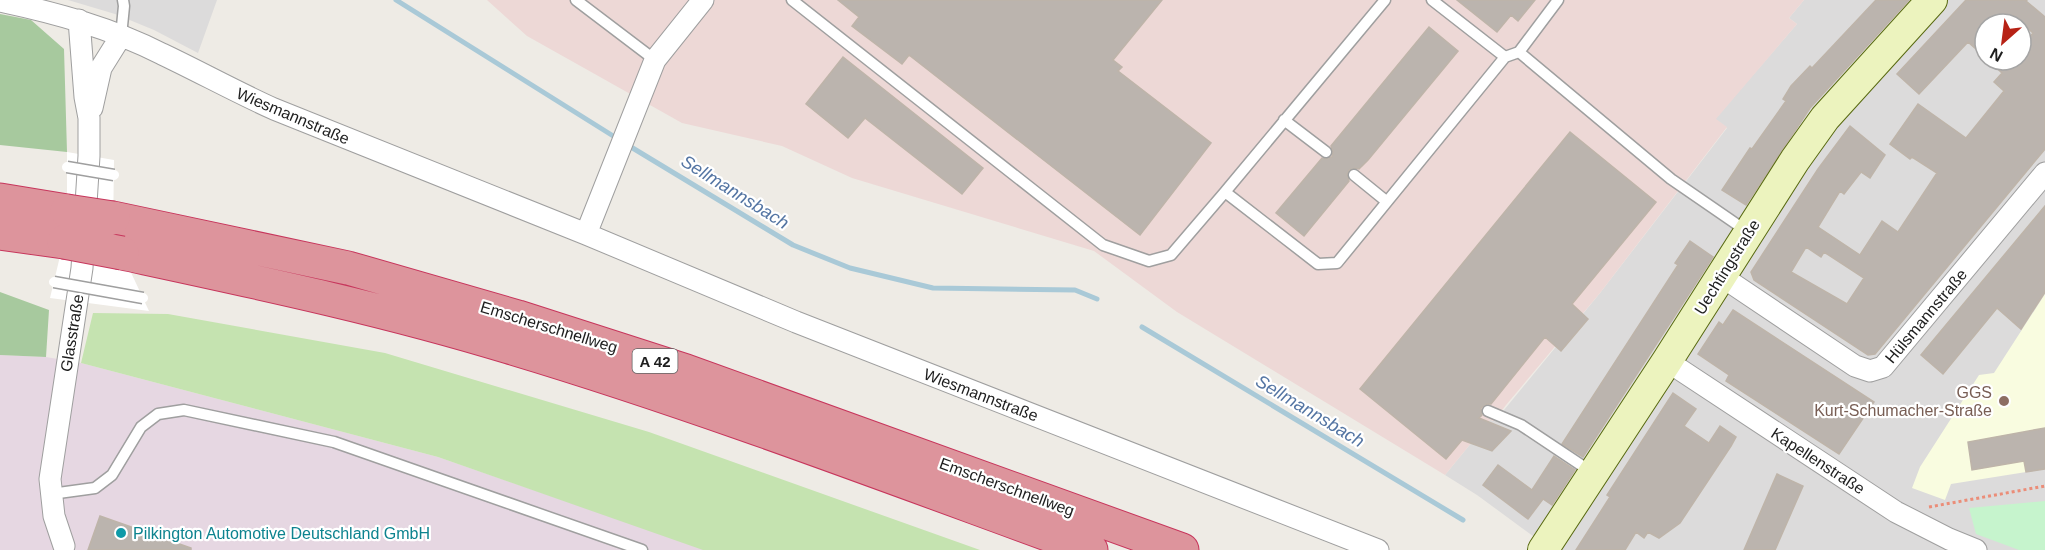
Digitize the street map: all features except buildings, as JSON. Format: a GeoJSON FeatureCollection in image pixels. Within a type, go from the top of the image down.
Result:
{"type":"FeatureCollection","features":[{"type":"Feature","properties":{"kind":"highway","name":"Emscherschnellweg"},"geometry":{"type":"LineString","coordinates":[[0,200],[122,253],[333,299],[508,346],[698,408],[1092,550]]}},
{"type":"Feature","properties":{"kind":"highway","name":"Emscherschnellweg"},"geometry":{"type":"LineString","coordinates":[[0,233],[66,227],[113,218],[348,268],[518,317],[697,375],[1182,550]]}},
{"type":"Feature","properties":{"kind":"street"},"geometry":{"type":"LineString","coordinates":[[586,234],[655,60],[703,0]]}},
{"type":"Feature","properties":{"kind":"street","name":"Uechtingstraße"},"geometry":{"type":"LineString","coordinates":[[1543,550],[1795,160],[1825,118],[1932,0]]}},
{"type":"Feature","properties":{"kind":"street","name":"Wiesmannstraße"},"geometry":{"type":"LineString","coordinates":[[0,1],[79,20],[121,36],[161,53],[274,109],[586,234],[796,322],[1378,550]]}},
{"type":"Feature","properties":{"kind":"street","name":"Glasstraße"},"geometry":{"type":"LineString","coordinates":[[64,546],[54,516],[50,479],[82,268],[89,118],[85,97],[79,20]]}},
{"type":"Feature","properties":{"kind":"street","name":"Glasstraße"},"geometry":{"type":"LineString","coordinates":[[89,118],[101,68],[121,36]]}},
{"type":"Feature","properties":{"kind":"street","name":"Hülsmannstraße"},"geometry":{"type":"LineString","coordinates":[[1721,276],[1855,366],[1870,371],[1883,367],[2045,173]]}},
{"type":"Feature","properties":{"kind":"street","name":"Kapellenstraße"},"geometry":{"type":"LineString","coordinates":[[1667,361],[1896,512],[1976,550]]}},
{"type":"Feature","properties":{"kind":"lane"},"geometry":{"type":"LineString","coordinates":[[121,36],[123,0]]}},
{"type":"Feature","properties":{"kind":"lane"},"geometry":{"type":"LineString","coordinates":[[576,0],[655,60]]}},
{"type":"Feature","properties":{"kind":"lane"},"geometry":{"type":"LineString","coordinates":[[792,0],[1102,245],[1149,261],[1171,255],[1385,0]]}},
{"type":"Feature","properties":{"kind":"lane"},"geometry":{"type":"LineString","coordinates":[[1432,0],[1505,57]]}},
{"type":"Feature","properties":{"kind":"lane"},"geometry":{"type":"LineString","coordinates":[[1225,192],[1318,264],[1337,263],[1505,57],[1519,52],[1558,0]]}},
{"type":"Feature","properties":{"kind":"lane"},"geometry":{"type":"LineString","coordinates":[[1519,52],[1671,179],[1749,232]]}},
{"type":"Feature","properties":{"kind":"lane"},"geometry":{"type":"LineString","coordinates":[[1284,120],[1326,152]]}},
{"type":"Feature","properties":{"kind":"lane"},"geometry":{"type":"LineString","coordinates":[[67,167],[114,175]]}},
{"type":"Feature","properties":{"kind":"lane"},"geometry":{"type":"LineString","coordinates":[[1354,175],[1386,201]]}},
{"type":"Feature","properties":{"kind":"lane"},"geometry":{"type":"LineString","coordinates":[[54,282],[143,298]]}},
{"type":"Feature","properties":{"kind":"lane"},"geometry":{"type":"LineString","coordinates":[[51,494],[95,488],[112,475],[141,427],[158,414],[184,410],[334,441],[642,550]]}},
{"type":"Feature","properties":{"kind":"lane"},"geometry":{"type":"LineString","coordinates":[[1488,411],[1521,425],[1593,473]]}},
{"type":"Feature","properties":{"kind":"path"},"geometry":{"type":"LineString","coordinates":[[1914,521],[1921,508],[2045,486]]}},
{"type":"Feature","properties":{"kind":"shaded area"},"geometry":{"type":"Polygon","coordinates":[[[68,0],[217,0],[198,53],[154,30],[115,14],[68,0]]]}},
{"type":"Feature","properties":{"kind":"shaded area"},"geometry":{"type":"Polygon","coordinates":[[[487,0],[1804,0],[1789,18],[1797,24],[1716,119],[1727,127],[1600,293],[1494,421],[1490,420],[1445,475],[1177,312],[1094,251],[852,178],[782,146],[682,123],[527,36],[487,0]]]}},
{"type":"Feature","properties":{"kind":"shaded area"},"geometry":{"type":"Polygon","coordinates":[[[1804,0],[2045,0],[2045,550],[1552,550],[1477,495],[1445,475],[1490,420],[1495,421],[1600,293],[1727,128],[1715,119],[1797,24],[1789,18],[1804,0]]]}},
{"type":"Feature","properties":{"kind":"shaded area","name":"GGS Kurt-Schumacher-Straße"},"geometry":{"type":"Polygon","coordinates":[[[2045,294],[2045,469],[1951,484],[1945,500],[1912,488],[1920,467],[1979,375],[1994,373],[2045,294]]]}},
{"type":"Feature","properties":{"kind":"shaded area"},"geometry":{"type":"Polygon","coordinates":[[[0,355],[46,357],[81,363],[438,457],[707,550],[0,550],[0,355]]]}},
{"type":"Feature","properties":{"kind":"green space"},"geometry":{"type":"Polygon","coordinates":[[[0,14],[31,20],[64,49],[67,152],[0,145],[0,14]]]}},
{"type":"Feature","properties":{"kind":"green space"},"geometry":{"type":"Polygon","coordinates":[[[0,292],[49,310],[46,357],[0,355],[0,292]]]}},
{"type":"Feature","properties":{"kind":"green space"},"geometry":{"type":"Polygon","coordinates":[[[93,313],[168,314],[385,353],[649,432],[980,550],[703,550],[438,457],[81,363],[93,313]]]}},
{"type":"Feature","properties":{"kind":"green space"},"geometry":{"type":"Polygon","coordinates":[[[2045,501],[2045,550],[2019,550],[1976,534],[1969,508],[2045,501]]]}},
{"type":"Feature","properties":{"kind":"pier"},"geometry":{"type":"Polygon","coordinates":[[[67,152],[114,160],[113,234],[149,311],[50,298],[67,227],[67,152]]]}},
{"type":"Feature","properties":{"kind":"waterway","name":"Sellmannsbach"},"geometry":{"type":"LineString","coordinates":[[396,0],[618,139]]}},
{"type":"Feature","properties":{"kind":"waterway","name":"Sellmannsbach"},"geometry":{"type":"LineString","coordinates":[[626,144],[793,245],[850,268],[933,288],[1075,290],[1097,299]]}},
{"type":"Feature","properties":{"kind":"waterway","name":"Sellmannsbach"},"geometry":{"type":"LineString","coordinates":[[1142,327],[1463,520]]}},
{"type":"Feature","properties":{"kind":"place","name":"GGS Kurt-Schumacher-Straße"},"geometry":{"type":"Point","coordinates":[2004,401]}},
{"type":"Feature","properties":{"kind":"place","name":"Pilkington Automotive Deutschland GmbH"},"geometry":{"type":"Point","coordinates":[121,533]}}]}
